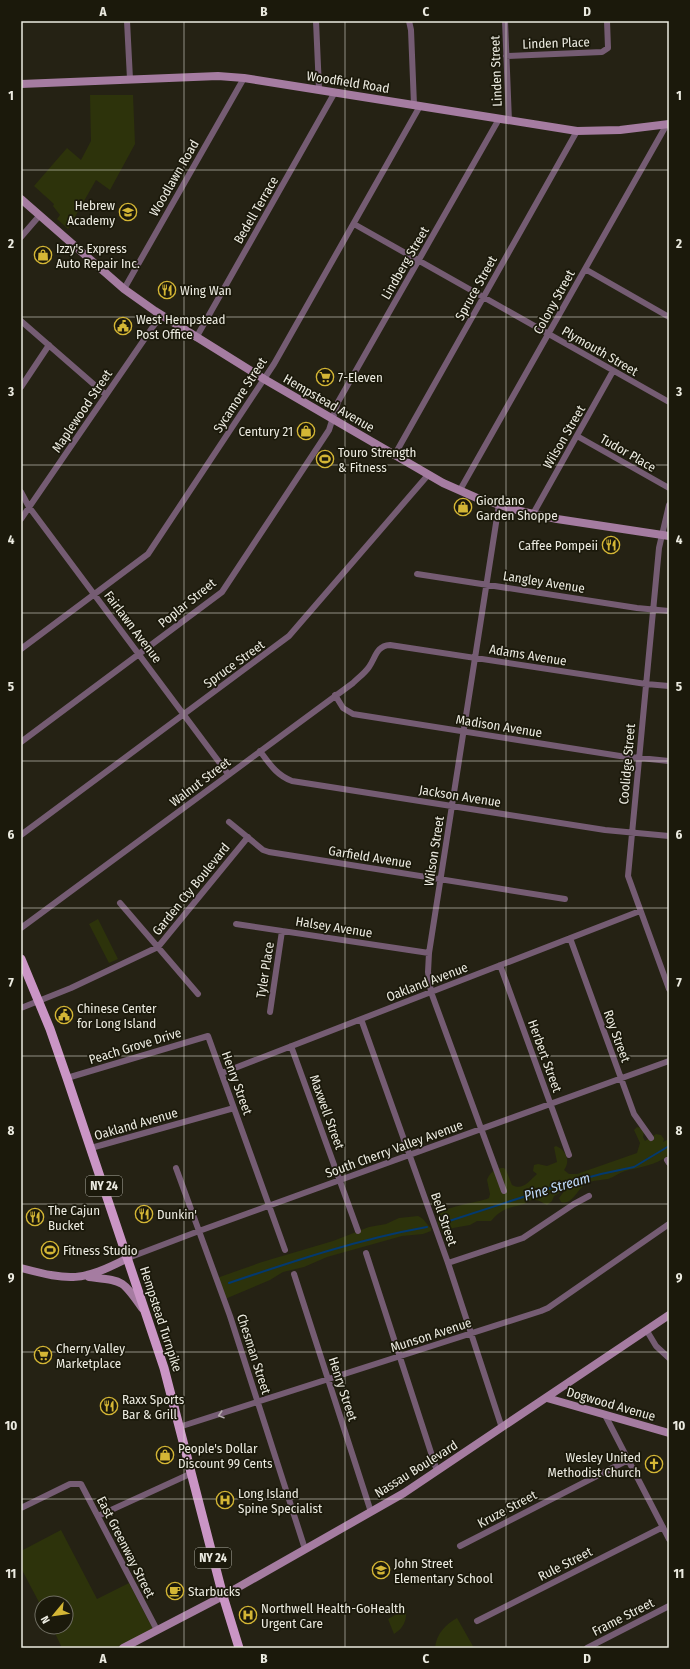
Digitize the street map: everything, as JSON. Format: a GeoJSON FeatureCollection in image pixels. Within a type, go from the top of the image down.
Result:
{"type":"FeatureCollection","features":[{"type":"Feature","properties":{"kind":"main road","name":"Woodfield Road"},"geometry":{"type":"LineString","coordinates":[[21,84],[218,76],[244,78],[319,89],[577,131],[620,130],[668,124]]}},
{"type":"Feature","properties":{"kind":"main road","name":"Hempstead Avenue"},"geometry":{"type":"LineString","coordinates":[[21,199],[124,289],[160,315],[264,380],[428,475],[477,498],[533,514],[665,535]]}},
{"type":"Feature","properties":{"kind":"main road","name":"Hempstead Turnpike"},"geometry":{"type":"LineString","coordinates":[[21,959],[39,1001],[67,1078],[164,1368],[223,1596],[239,1648]]}},
{"type":"Feature","properties":{"kind":"main road"},"geometry":{"type":"LineString","coordinates":[[21,1268],[58,1277],[70,1278],[86,1276],[106,1270],[128,1258]]}},
{"type":"Feature","properties":{"kind":"main road"},"geometry":{"type":"LineString","coordinates":[[86,1276],[122,1283],[131,1292],[144,1310]]}},
{"type":"Feature","properties":{"kind":"main road","name":"Nassau Boulevard"},"geometry":{"type":"LineString","coordinates":[[122,1648],[223,1596],[404,1493],[669,1315]]}},
{"type":"Feature","properties":{"kind":"main road","name":"Dogwood Avenue"},"geometry":{"type":"LineString","coordinates":[[547,1398],[669,1433]]}},
{"type":"Feature","properties":{"kind":"street"},"geometry":{"type":"LineString","coordinates":[[127,21],[130,80]]}},
{"type":"Feature","properties":{"kind":"street"},"geometry":{"type":"LineString","coordinates":[[316,21],[319,89]]}},
{"type":"Feature","properties":{"kind":"street"},"geometry":{"type":"LineString","coordinates":[[409,21],[417,105]]}},
{"type":"Feature","properties":{"kind":"street","name":"Linden Street"},"geometry":{"type":"LineString","coordinates":[[505,21],[509,121]]}},
{"type":"Feature","properties":{"kind":"street","name":"Linden Place"},"geometry":{"type":"LineString","coordinates":[[506,56],[602,52],[606,50],[608,43],[607,21]]}},
{"type":"Feature","properties":{"kind":"street","name":"Woodlawn Road"},"geometry":{"type":"LineString","coordinates":[[124,289],[244,78]]}},
{"type":"Feature","properties":{"kind":"street","name":"Bedell Terrace"},"geometry":{"type":"LineString","coordinates":[[196,338],[335,92]]}},
{"type":"Feature","properties":{"kind":"street","name":"Sycamore Street"},"geometry":{"type":"LineString","coordinates":[[21,649],[148,554],[264,380],[354,224],[417,105]]}},
{"type":"Feature","properties":{"kind":"street","name":"Lindberg Street"},"geometry":{"type":"LineString","coordinates":[[333,419],[338,402],[499,119]]}},
{"type":"Feature","properties":{"kind":"street","name":"Colony Street"},"geometry":{"type":"LineString","coordinates":[[460,490],[668,124]]}},
{"type":"Feature","properties":{"kind":"street","name":"Spruce Street"},"geometry":{"type":"LineString","coordinates":[[394,456],[577,131]]}},
{"type":"Feature","properties":{"kind":"street"},"geometry":{"type":"LineString","coordinates":[[21,237],[40,215]]}},
{"type":"Feature","properties":{"kind":"street","name":"Plymouth Street"},"geometry":{"type":"LineString","coordinates":[[354,224],[669,402]]}},
{"type":"Feature","properties":{"kind":"street"},"geometry":{"type":"LineString","coordinates":[[585,269],[669,317]]}},
{"type":"Feature","properties":{"kind":"street","name":"Maplewood Street"},"geometry":{"type":"LineString","coordinates":[[21,519],[160,315]]}},
{"type":"Feature","properties":{"kind":"street"},"geometry":{"type":"LineString","coordinates":[[21,321],[106,395]]}},
{"type":"Feature","properties":{"kind":"street"},"geometry":{"type":"LineString","coordinates":[[21,386],[49,345]]}},
{"type":"Feature","properties":{"kind":"street","name":"Wilson Street"},"geometry":{"type":"LineString","coordinates":[[533,514],[613,371]]}},
{"type":"Feature","properties":{"kind":"street","name":"Poplar Street"},"geometry":{"type":"LineString","coordinates":[[21,742],[222,592],[329,430],[333,419]]}},
{"type":"Feature","properties":{"kind":"street","name":"Tudor Place"},"geometry":{"type":"LineString","coordinates":[[577,436],[669,488]]}},
{"type":"Feature","properties":{"kind":"street","name":"Spruce Street"},"geometry":{"type":"LineString","coordinates":[[21,836],[289,636],[428,475]]}},
{"type":"Feature","properties":{"kind":"street","name":"Fairlawn Avenue"},"geometry":{"type":"LineString","coordinates":[[21,492],[30,507],[228,774]]}},
{"type":"Feature","properties":{"kind":"street","name":"Wilson Street"},"geometry":{"type":"LineString","coordinates":[[499,504],[429,953],[428,972],[431,992],[504,1191]]}},
{"type":"Feature","properties":{"kind":"street","name":"Coolidge Street"},"geometry":{"type":"LineString","coordinates":[[668,987],[628,876],[659,548],[665,535],[669,505]]}},
{"type":"Feature","properties":{"kind":"street","name":"Langley Avenue"},"geometry":{"type":"LineString","coordinates":[[417,574],[669,611]]}},
{"type":"Feature","properties":{"kind":"street","name":"Adams Avenue"},"geometry":{"type":"LineString","coordinates":[[384,645],[646,684],[669,686]]}},
{"type":"Feature","properties":{"kind":"street","name":"Walnut Street"},"geometry":{"type":"LineString","coordinates":[[21,928],[364,674],[379,649],[384,645]]}},
{"type":"Feature","properties":{"kind":"street","name":"Madison Avenue"},"geometry":{"type":"LineString","coordinates":[[335,695],[343,708],[353,714],[464,732],[639,758],[669,761]]}},
{"type":"Feature","properties":{"kind":"street","name":"Jackson Avenue"},"geometry":{"type":"LineString","coordinates":[[260,751],[275,772],[292,781],[631,833],[669,836]]}},
{"type":"Feature","properties":{"kind":"street","name":"Garfield Avenue"},"geometry":{"type":"LineString","coordinates":[[229,822],[263,850],[269,852],[565,899]]}},
{"type":"Feature","properties":{"kind":"street","name":"Garden Cty Boulevard"},"geometry":{"type":"LineString","coordinates":[[21,1008],[71,988],[158,947],[248,837]]}},
{"type":"Feature","properties":{"kind":"street"},"geometry":{"type":"LineString","coordinates":[[120,903],[198,994]]}},
{"type":"Feature","properties":{"kind":"street","name":"Oakland Avenue"},"geometry":{"type":"LineString","coordinates":[[222,1073],[640,911]]}},
{"type":"Feature","properties":{"kind":"street","name":"Halsey Avenue"},"geometry":{"type":"LineString","coordinates":[[236,924],[429,953]]}},
{"type":"Feature","properties":{"kind":"street","name":"Tyler Place"},"geometry":{"type":"LineString","coordinates":[[270,1012],[282,930]]}},
{"type":"Feature","properties":{"kind":"street","name":"Roy Street"},"geometry":{"type":"LineString","coordinates":[[570,938],[634,1114],[651,1138]]}},
{"type":"Feature","properties":{"kind":"street","name":"Herbert Street"},"geometry":{"type":"LineString","coordinates":[[500,965],[569,1154]]}},
{"type":"Feature","properties":{"kind":"street","name":"Bell Street"},"geometry":{"type":"LineString","coordinates":[[361,1019],[448,1263],[502,1428]]}},
{"type":"Feature","properties":{"kind":"street","name":"Peach Grove Drive"},"geometry":{"type":"LineString","coordinates":[[67,1078],[208,1036]]}},
{"type":"Feature","properties":{"kind":"street","name":"Henry Street"},"geometry":{"type":"LineString","coordinates":[[208,1036],[285,1250]]}},
{"type":"Feature","properties":{"kind":"street","name":"Maxwell Street"},"geometry":{"type":"LineString","coordinates":[[291,1046],[358,1231]]}},
{"type":"Feature","properties":{"kind":"street","name":"South Cherry Valley Avenue"},"geometry":{"type":"LineString","coordinates":[[128,1258],[669,1061]]}},
{"type":"Feature","properties":{"kind":"street","name":"Oakland Avenue"},"geometry":{"type":"LineString","coordinates":[[91,1148],[234,1108]]}},
{"type":"Feature","properties":{"kind":"street","name":"Chesman Street"},"geometry":{"type":"LineString","coordinates":[[176,1168],[230,1316],[305,1549]]}},
{"type":"Feature","properties":{"kind":"street"},"geometry":{"type":"LineString","coordinates":[[448,1263],[523,1238],[574,1204],[589,1196]]}},
{"type":"Feature","properties":{"kind":"street","name":"Munson Avenue"},"geometry":{"type":"LineString","coordinates":[[179,1427],[258,1403],[548,1308],[669,1224]]}},
{"type":"Feature","properties":{"kind":"street"},"geometry":{"type":"LineString","coordinates":[[366,1253],[437,1471]]}},
{"type":"Feature","properties":{"kind":"street","name":"Henry Street"},"geometry":{"type":"LineString","coordinates":[[294,1274],[371,1512]]}},
{"type":"Feature","properties":{"kind":"street"},"geometry":{"type":"LineString","coordinates":[[647,1331],[656,1346],[669,1358]]}},
{"type":"Feature","properties":{"kind":"street"},"geometry":{"type":"LineString","coordinates":[[605,1415],[669,1539]]}},
{"type":"Feature","properties":{"kind":"street","name":"Kruze Street"},"geometry":{"type":"LineString","coordinates":[[460,1546],[628,1460]]}},
{"type":"Feature","properties":{"kind":"street"},"geometry":{"type":"LineString","coordinates":[[98,1516],[192,1473]]}},
{"type":"Feature","properties":{"kind":"street","name":"East Greenway Street"},"geometry":{"type":"LineString","coordinates":[[21,1508],[70,1484],[81,1484],[157,1630]]}},
{"type":"Feature","properties":{"kind":"street","name":"Rule Street"},"geometry":{"type":"LineString","coordinates":[[477,1621],[663,1527]]}},
{"type":"Feature","properties":{"kind":"street","name":"Frame Street"},"geometry":{"type":"LineString","coordinates":[[587,1648],[669,1606]]}},
{"type":"Feature","properties":{"kind":"green space"},"geometry":{"type":"Polygon","coordinates":[[[90,95],[133,95],[135,144],[110,190],[96,180],[68,229],[57,219],[60,215],[53,206],[54,204],[34,186],[67,148],[81,160],[91,141],[90,95]]]}},
{"type":"Feature","properties":{"kind":"green space"},"geometry":{"type":"Polygon","coordinates":[[[98,919],[118,959],[109,963],[89,924],[98,919]]]}},
{"type":"Feature","properties":{"kind":"green space"},"geometry":{"type":"Polygon","coordinates":[[[637,1127],[641,1128],[644,1132],[643,1137],[645,1141],[656,1134],[661,1135],[664,1139],[663,1142],[669,1139],[669,1155],[654,1163],[625,1171],[608,1179],[590,1182],[582,1187],[569,1201],[561,1202],[559,1198],[565,1190],[554,1196],[552,1201],[547,1205],[538,1200],[532,1200],[502,1211],[491,1221],[477,1221],[470,1225],[453,1228],[445,1232],[441,1230],[437,1218],[439,1214],[460,1205],[489,1198],[490,1194],[487,1180],[491,1173],[496,1170],[504,1168],[512,1185],[516,1187],[523,1186],[537,1174],[533,1171],[534,1165],[538,1164],[547,1166],[557,1162],[554,1147],[556,1146],[565,1153],[566,1156],[567,1163],[564,1170],[569,1174],[577,1174],[637,1153],[640,1143],[634,1130],[637,1127]]]}},
{"type":"Feature","properties":{"kind":"green space"},"geometry":{"type":"Polygon","coordinates":[[[418,1216],[422,1218],[431,1228],[431,1231],[423,1234],[402,1236],[327,1257],[304,1267],[283,1272],[270,1280],[225,1299],[217,1278],[262,1262],[333,1241],[369,1227],[386,1224],[399,1218],[418,1216]]]}},
{"type":"Feature","properties":{"kind":"green space"},"geometry":{"type":"Polygon","coordinates":[[[61,1530],[97,1599],[129,1583],[153,1629],[115,1648],[62,1648],[56,1635],[74,1635],[74,1595],[35,1595],[21,1568],[21,1551],[61,1530]]]}},
{"type":"Feature","properties":{"kind":"green space"},"geometry":{"type":"Polygon","coordinates":[[[406,1609],[404,1623],[394,1634],[388,1619],[406,1609]]]}},
{"type":"Feature","properties":{"kind":"green space"},"geometry":{"type":"Polygon","coordinates":[[[457,1618],[474,1648],[435,1648],[437,1638],[442,1630],[457,1618]]]}},
{"type":"Feature","properties":{"kind":"waterway","name":"Pine Stream"},"geometry":{"type":"LineString","coordinates":[[443,1223],[557,1186],[634,1167],[669,1146]]}},
{"type":"Feature","properties":{"kind":"waterway","name":"Pine Stream"},"geometry":{"type":"LineString","coordinates":[[229,1283],[352,1244],[427,1227]]}},
{"type":"Feature","properties":{"kind":"place","name":"Hebrew Academy"},"geometry":{"type":"Point","coordinates":[128,212]}},
{"type":"Feature","properties":{"kind":"place","name":"Izzy's Express Auto Repair Inc."},"geometry":{"type":"Point","coordinates":[43,255]}},
{"type":"Feature","properties":{"kind":"place","name":"Wing Wan"},"geometry":{"type":"Point","coordinates":[167,290]}},
{"type":"Feature","properties":{"kind":"place","name":"West Hempstead Post Office"},"geometry":{"type":"Point","coordinates":[123,326]}},
{"type":"Feature","properties":{"kind":"place","name":"7-Eleven"},"geometry":{"type":"Point","coordinates":[325,377]}},
{"type":"Feature","properties":{"kind":"place","name":"Century 21"},"geometry":{"type":"Point","coordinates":[306,431]}},
{"type":"Feature","properties":{"kind":"place","name":"Touro Strength & Fitness"},"geometry":{"type":"Point","coordinates":[325,459]}},
{"type":"Feature","properties":{"kind":"place","name":"Giordano Garden Shoppe"},"geometry":{"type":"Point","coordinates":[463,507]}},
{"type":"Feature","properties":{"kind":"place","name":"Caffee Pompeii"},"geometry":{"type":"Point","coordinates":[611,545]}},
{"type":"Feature","properties":{"kind":"place","name":"Chinese Center for Long Island"},"geometry":{"type":"Point","coordinates":[64,1015]}},
{"type":"Feature","properties":{"kind":"place","name":"Dunkin'"},"geometry":{"type":"Point","coordinates":[144,1214]}},
{"type":"Feature","properties":{"kind":"place","name":"The Cajun Bucket"},"geometry":{"type":"Point","coordinates":[35,1217]}},
{"type":"Feature","properties":{"kind":"place","name":"Fitness Studio"},"geometry":{"type":"Point","coordinates":[50,1250]}},
{"type":"Feature","properties":{"kind":"place","name":"Cherry Valley Marketplace"},"geometry":{"type":"Point","coordinates":[43,1355]}},
{"type":"Feature","properties":{"kind":"place","name":"Raxx Sports Bar & Grill"},"geometry":{"type":"Point","coordinates":[109,1406]}},
{"type":"Feature","properties":{"kind":"place","name":"People's Dollar Discount 99 Cents"},"geometry":{"type":"Point","coordinates":[165,1455]}},
{"type":"Feature","properties":{"kind":"place","name":"Wesley United Methodist Church"},"geometry":{"type":"Point","coordinates":[654,1464]}},
{"type":"Feature","properties":{"kind":"place","name":"Long Island Spine Specialist"},"geometry":{"type":"Point","coordinates":[225,1500]}},
{"type":"Feature","properties":{"kind":"place","name":"John Street Elementary School"},"geometry":{"type":"Point","coordinates":[381,1570]}},
{"type":"Feature","properties":{"kind":"place","name":"Starbucks"},"geometry":{"type":"Point","coordinates":[175,1591]}},
{"type":"Feature","properties":{"kind":"place","name":"Northwell Health-GoHealth Urgent Care"},"geometry":{"type":"Point","coordinates":[248,1615]}}]}
